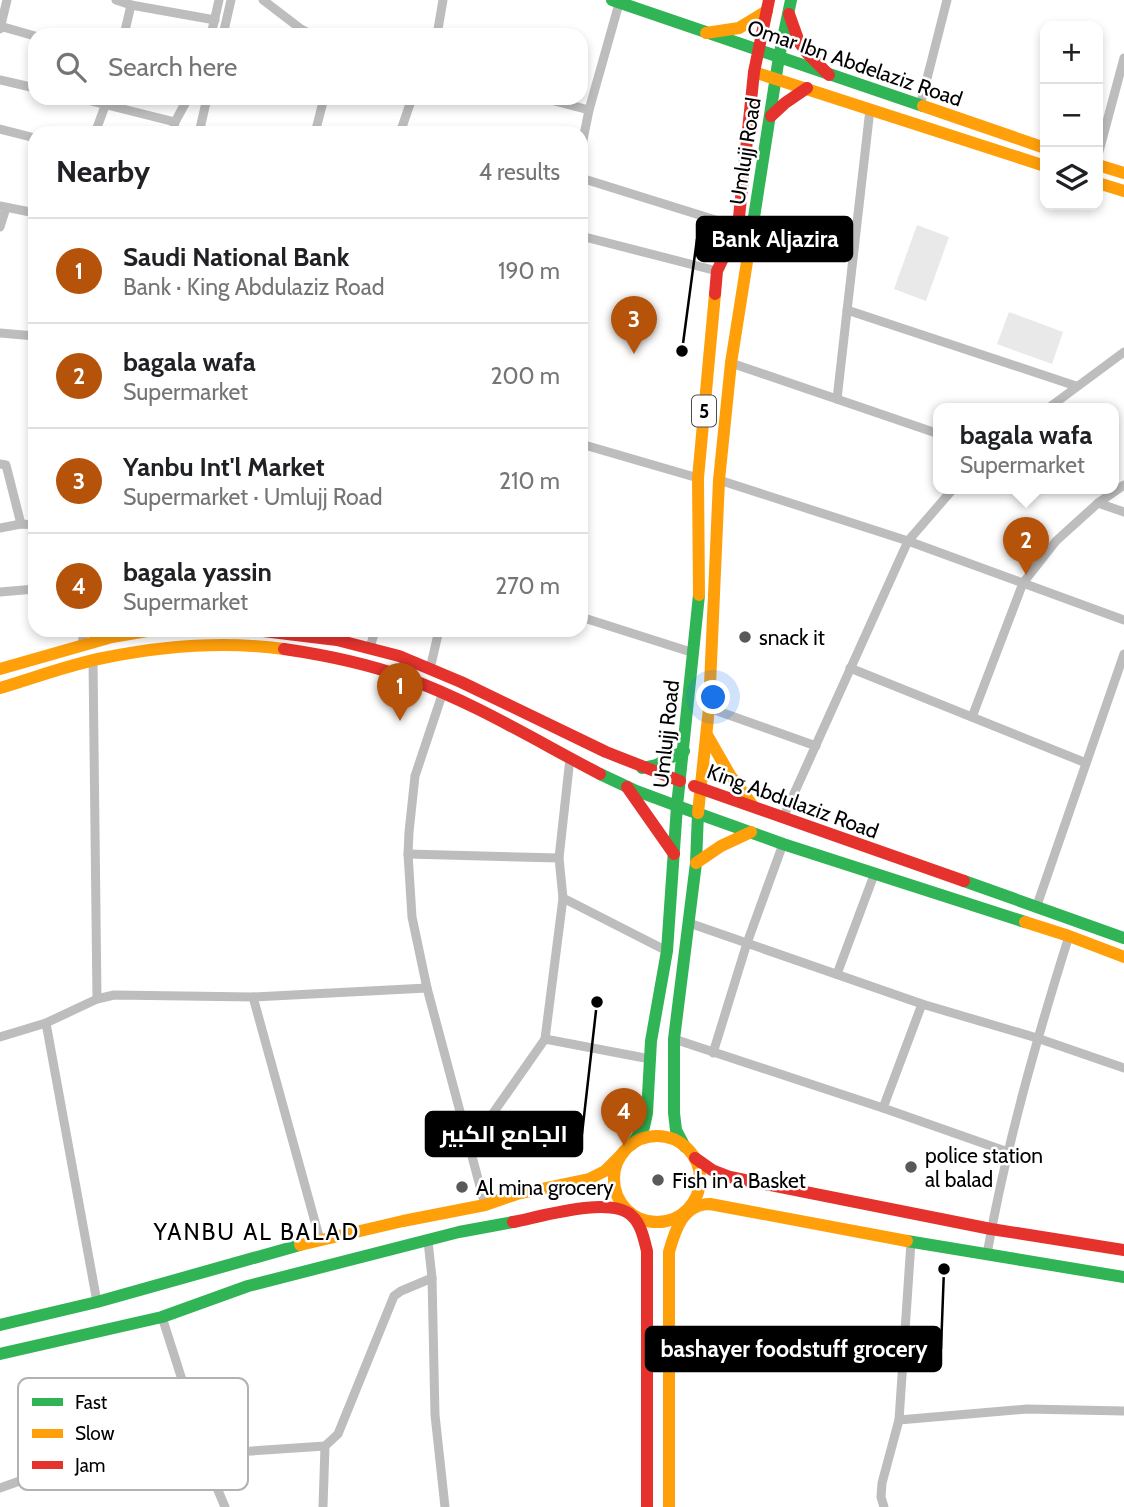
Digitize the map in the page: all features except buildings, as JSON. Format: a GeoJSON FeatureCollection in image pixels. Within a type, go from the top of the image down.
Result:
{"type":"FeatureCollection","features":[{"type":"Feature","properties":{"kind":"main road","name":"Omar Ibn Abdelaziz Road"},"geometry":{"type":"LineString","coordinates":[[617,1],[1042,147]]}},
{"type":"Feature","properties":{"kind":"main road"},"geometry":{"type":"LineString","coordinates":[[706,33],[739,28],[768,6]]}},
{"type":"Feature","properties":{"kind":"main road","name":"Umlujj Road"},"geometry":{"type":"LineString","coordinates":[[768,6],[754,72],[738,227],[717,271],[698,478],[699,601],[677,806],[698,813],[709,708],[719,480],[731,363],[775,78],[790,6]]}},
{"type":"Feature","properties":{"kind":"main road"},"geometry":{"type":"LineString","coordinates":[[790,6],[799,42],[829,75]]}},
{"type":"Feature","properties":{"kind":"main road","name":"Omar Ibn Abdelaziz Road"},"geometry":{"type":"LineString","coordinates":[[754,72],[1040,164]]}},
{"type":"Feature","properties":{"kind":"main road"},"geometry":{"type":"LineString","coordinates":[[771,117],[785,103],[807,88]]}},
{"type":"Feature","properties":{"kind":"main road"},"geometry":{"type":"LineString","coordinates":[[1103,167],[1124,173]]}},
{"type":"Feature","properties":{"kind":"main road"},"geometry":{"type":"LineString","coordinates":[[1103,185],[1124,191]]}},
{"type":"Feature","properties":{"kind":"main road"},"geometry":{"type":"LineString","coordinates":[[0,669],[82,645],[98,637]]}},
{"type":"Feature","properties":{"kind":"main road","name":"King Abdulaziz Road"},"geometry":{"type":"LineString","coordinates":[[324,637],[388,652],[450,677],[642,768],[1124,938]]}},
{"type":"Feature","properties":{"kind":"main road"},"geometry":{"type":"LineString","coordinates":[[0,688],[93,661],[159,649],[251,646],[301,651],[346,659],[388,671],[443,692],[627,787],[677,806],[667,950],[650,1041],[647,1114],[632,1144],[605,1171],[589,1179],[517,1194],[485,1205],[320,1240],[97,1302],[0,1325]]}},
{"type":"Feature","properties":{"kind":"main road"},"geometry":{"type":"LineString","coordinates":[[707,734],[730,775],[753,806]]}},
{"type":"Feature","properties":{"kind":"main road"},"geometry":{"type":"LineString","coordinates":[[642,768],[656,765],[684,751]]}},
{"type":"Feature","properties":{"kind":"main road"},"geometry":{"type":"LineString","coordinates":[[627,787],[674,854]]}},
{"type":"Feature","properties":{"kind":"main road"},"geometry":{"type":"LineString","coordinates":[[685,1147],[676,1130],[674,1113],[674,1039],[696,863],[698,813]]}},
{"type":"Feature","properties":{"kind":"main road","name":"King Abdulaziz Road"},"geometry":{"type":"LineString","coordinates":[[698,813],[782,844],[1069,936],[1124,957]]}},
{"type":"Feature","properties":{"kind":"main road"},"geometry":{"type":"LineString","coordinates":[[696,863],[721,846],[751,832]]}},
{"type":"Feature","properties":{"kind":"main road"},"geometry":{"type":"LineString","coordinates":[[632,1144],[659,1136],[673,1139],[712,1170],[730,1177],[991,1229],[1124,1250]]}},
{"type":"Feature","properties":{"kind":"main road"},"geometry":{"type":"LineString","coordinates":[[622,1154],[614,1179],[617,1193],[623,1205],[633,1214],[641,1230],[646,1251],[647,1507]]}},
{"type":"Feature","properties":{"kind":"main road"},"geometry":{"type":"LineString","coordinates":[[669,1507],[669,1252],[675,1232],[685,1212],[695,1201],[700,1187],[700,1172],[695,1158]]}},
{"type":"Feature","properties":{"kind":"main road"},"geometry":{"type":"LineString","coordinates":[[0,1354],[162,1317],[248,1286],[459,1232],[595,1206],[615,1206],[645,1220],[659,1222],[673,1219],[704,1204],[721,1206],[911,1242],[1124,1277]]}},
{"type":"Feature","properties":{"kind":"street"},"geometry":{"type":"LineString","coordinates":[[6,0],[0,27],[28,34]]}},
{"type":"Feature","properties":{"kind":"street"},"geometry":{"type":"LineString","coordinates":[[116,0],[215,20]]}},
{"type":"Feature","properties":{"kind":"street"},"geometry":{"type":"LineString","coordinates":[[213,28],[219,0]]}},
{"type":"Feature","properties":{"kind":"street"},"geometry":{"type":"LineString","coordinates":[[225,28],[232,0]]}},
{"type":"Feature","properties":{"kind":"street"},"geometry":{"type":"LineString","coordinates":[[263,0],[300,28]]}},
{"type":"Feature","properties":{"kind":"street"},"geometry":{"type":"LineString","coordinates":[[438,28],[443,0]]}},
{"type":"Feature","properties":{"kind":"street"},"geometry":{"type":"LineString","coordinates":[[920,106],[947,0]]}},
{"type":"Feature","properties":{"kind":"street"},"geometry":{"type":"LineString","coordinates":[[586,126],[617,1]]}},
{"type":"Feature","properties":{"kind":"street"},"geometry":{"type":"LineString","coordinates":[[126,28],[131,5]]}},
{"type":"Feature","properties":{"kind":"street"},"geometry":{"type":"LineString","coordinates":[[1100,147],[1124,58]]}},
{"type":"Feature","properties":{"kind":"street"},"geometry":{"type":"LineString","coordinates":[[0,80],[28,86]]}},
{"type":"Feature","properties":{"kind":"street"},"geometry":{"type":"LineString","coordinates":[[98,126],[106,105]]}},
{"type":"Feature","properties":{"kind":"street"},"geometry":{"type":"LineString","coordinates":[[120,105],[175,122]]}},
{"type":"Feature","properties":{"kind":"street"},"geometry":{"type":"LineString","coordinates":[[174,126],[184,105]]}},
{"type":"Feature","properties":{"kind":"street"},"geometry":{"type":"LineString","coordinates":[[201,126],[205,105]]}},
{"type":"Feature","properties":{"kind":"street"},"geometry":{"type":"LineString","coordinates":[[318,126],[322,105]]}},
{"type":"Feature","properties":{"kind":"street"},"geometry":{"type":"LineString","coordinates":[[402,126],[410,105]]}},
{"type":"Feature","properties":{"kind":"street"},"geometry":{"type":"LineString","coordinates":[[570,105],[589,110]]}},
{"type":"Feature","properties":{"kind":"street"},"geometry":{"type":"LineString","coordinates":[[837,399],[870,109]]}},
{"type":"Feature","properties":{"kind":"street"},"geometry":{"type":"LineString","coordinates":[[0,130],[28,136]]}},
{"type":"Feature","properties":{"kind":"street"},"geometry":{"type":"LineString","coordinates":[[588,180],[738,227]]}},
{"type":"Feature","properties":{"kind":"street"},"geometry":{"type":"LineString","coordinates":[[0,227],[3,207],[28,212]]}},
{"type":"Feature","properties":{"kind":"street"},"geometry":{"type":"LineString","coordinates":[[588,238],[717,271]]}},
{"type":"Feature","properties":{"kind":"street"},"geometry":{"type":"LineString","coordinates":[[847,310],[1076,386]]}},
{"type":"Feature","properties":{"kind":"street"},"geometry":{"type":"LineString","coordinates":[[0,333],[28,335]]}},
{"type":"Feature","properties":{"kind":"street"},"geometry":{"type":"LineString","coordinates":[[1055,403],[1124,352]]}},
{"type":"Feature","properties":{"kind":"street"},"geometry":{"type":"LineString","coordinates":[[731,363],[933,432]]}},
{"type":"Feature","properties":{"kind":"street"},"geometry":{"type":"LineString","coordinates":[[588,446],[698,478]]}},
{"type":"Feature","properties":{"kind":"street"},"geometry":{"type":"LineString","coordinates":[[0,464],[6,465],[21,524]]}},
{"type":"Feature","properties":{"kind":"street"},"geometry":{"type":"LineString","coordinates":[[719,480],[908,541],[1124,620]]}},
{"type":"Feature","properties":{"kind":"street"},"geometry":{"type":"LineString","coordinates":[[783,818],[908,541],[949,494]]}},
{"type":"Feature","properties":{"kind":"street"},"geometry":{"type":"LineString","coordinates":[[972,717],[1023,583],[1056,541],[1111,494]]}},
{"type":"Feature","properties":{"kind":"street"},"geometry":{"type":"LineString","coordinates":[[1098,503],[1124,512]]}},
{"type":"Feature","properties":{"kind":"street"},"geometry":{"type":"LineString","coordinates":[[0,528],[28,524]]}},
{"type":"Feature","properties":{"kind":"street"},"geometry":{"type":"LineString","coordinates":[[0,592],[28,590]]}},
{"type":"Feature","properties":{"kind":"street"},"geometry":{"type":"LineString","coordinates":[[588,619],[694,653]]}},
{"type":"Feature","properties":{"kind":"street"},"geometry":{"type":"LineString","coordinates":[[82,645],[83,637]]}},
{"type":"Feature","properties":{"kind":"street"},"geometry":{"type":"LineString","coordinates":[[370,648],[373,637]]}},
{"type":"Feature","properties":{"kind":"street"},"geometry":{"type":"LineString","coordinates":[[430,669],[437,637]]}},
{"type":"Feature","properties":{"kind":"street"},"geometry":{"type":"LineString","coordinates":[[1036,908],[1124,654]]}},
{"type":"Feature","properties":{"kind":"street"},"geometry":{"type":"LineString","coordinates":[[93,661],[97,999]]}},
{"type":"Feature","properties":{"kind":"street"},"geometry":{"type":"LineString","coordinates":[[850,668],[1086,763]]}},
{"type":"Feature","properties":{"kind":"street"},"geometry":{"type":"LineString","coordinates":[[443,692],[415,776],[408,854],[412,917],[426,988],[485,1205]]}},
{"type":"Feature","properties":{"kind":"street"},"geometry":{"type":"LineString","coordinates":[[709,708],[816,746]]}},
{"type":"Feature","properties":{"kind":"street"},"geometry":{"type":"LineString","coordinates":[[470,1146],[545,1039],[563,898],[559,858],[570,758]]}},
{"type":"Feature","properties":{"kind":"street"},"geometry":{"type":"LineString","coordinates":[[713,1053],[747,943],[782,844]]}},
{"type":"Feature","properties":{"kind":"street"},"geometry":{"type":"LineString","coordinates":[[408,854],[559,858]]}},
{"type":"Feature","properties":{"kind":"street"},"geometry":{"type":"LineString","coordinates":[[837,975],[874,875]]}},
{"type":"Feature","properties":{"kind":"street"},"geometry":{"type":"LineString","coordinates":[[563,898],[667,950]]}},
{"type":"Feature","properties":{"kind":"street"},"geometry":{"type":"LineString","coordinates":[[689,923],[922,1004],[1037,1038],[1124,1068]]}},
{"type":"Feature","properties":{"kind":"street"},"geometry":{"type":"LineString","coordinates":[[987,1254],[1008,1152],[1037,1038],[1069,936]]}},
{"type":"Feature","properties":{"kind":"street"},"geometry":{"type":"LineString","coordinates":[[0,1037],[46,1023],[97,999],[114,995],[253,997],[426,988]]}},
{"type":"Feature","properties":{"kind":"street"},"geometry":{"type":"LineString","coordinates":[[253,997],[320,1240]]}},
{"type":"Feature","properties":{"kind":"street"},"geometry":{"type":"LineString","coordinates":[[883,1108],[922,1004]]}},
{"type":"Feature","properties":{"kind":"street"},"geometry":{"type":"LineString","coordinates":[[46,1023],[97,1302]]}},
{"type":"Feature","properties":{"kind":"street"},"geometry":{"type":"LineString","coordinates":[[545,1039],[650,1059]]}},
{"type":"Feature","properties":{"kind":"street"},"geometry":{"type":"LineString","coordinates":[[674,1039],[1008,1152]]}},
{"type":"Feature","properties":{"kind":"street"},"geometry":{"type":"LineString","coordinates":[[428,1241],[432,1278],[435,1415],[444,1507]]}},
{"type":"Feature","properties":{"kind":"street"},"geometry":{"type":"LineString","coordinates":[[884,1507],[881,1497],[882,1483],[899,1420],[911,1242]]}},
{"type":"Feature","properties":{"kind":"street"},"geometry":{"type":"LineString","coordinates":[[248,1451],[325,1446],[338,1434],[394,1296],[432,1278]]}},
{"type":"Feature","properties":{"kind":"street"},"geometry":{"type":"LineString","coordinates":[[162,1317],[182,1378]]}},
{"type":"Feature","properties":{"kind":"street"},"geometry":{"type":"LineString","coordinates":[[899,1420],[1027,1409],[1124,1412]]}},
{"type":"Feature","properties":{"kind":"street"},"geometry":{"type":"LineString","coordinates":[[324,1507],[325,1446]]}},
{"type":"Feature","properties":{"kind":"street"},"geometry":{"type":"LineString","coordinates":[[0,1488],[18,1482]]}},
{"type":"Feature","properties":{"kind":"street"},"geometry":{"type":"LineString","coordinates":[[218,1490],[225,1507]]}},
{"type":"Feature","properties":{"kind":"shaded area"},"geometry":{"type":"Polygon","coordinates":[[[917,225],[949,237],[926,301],[894,289],[917,225]]]}},
{"type":"Feature","properties":{"kind":"shaded area"},"geometry":{"type":"Polygon","coordinates":[[[1009,312],[1063,332],[1052,364],[997,344],[1009,312]]]}},
{"type":"Feature","properties":{"kind":"traffic: fast"},"geometry":{"type":"LineString","coordinates":[[612,0],[923,106]]}},
{"type":"Feature","properties":{"kind":"traffic: fast"},"geometry":{"type":"LineString","coordinates":[[752,230],[779,57],[791,0]]}},
{"type":"Feature","properties":{"kind":"traffic: fast"},"geometry":{"type":"LineString","coordinates":[[699,595],[677,806],[783,844],[1025,922]]}},
{"type":"Feature","properties":{"kind":"traffic: fast"},"geometry":{"type":"LineString","coordinates":[[642,768],[656,765],[684,751]]}},
{"type":"Feature","properties":{"kind":"traffic: fast"},"geometry":{"type":"LineString","coordinates":[[600,774],[677,806],[667,951],[651,1041],[647,1113],[644,1127],[632,1144]]}},
{"type":"Feature","properties":{"kind":"traffic: fast"},"geometry":{"type":"LineString","coordinates":[[685,1147],[676,1130],[674,1113],[674,1039],[696,863],[698,813]]}},
{"type":"Feature","properties":{"kind":"traffic: fast"},"geometry":{"type":"LineString","coordinates":[[964,881],[1124,938]]}},
{"type":"Feature","properties":{"kind":"traffic: fast"},"geometry":{"type":"LineString","coordinates":[[0,1354],[162,1317],[248,1286],[459,1232],[513,1222]]}},
{"type":"Feature","properties":{"kind":"traffic: fast"},"geometry":{"type":"LineString","coordinates":[[907,1241],[1124,1277]]}},
{"type":"Feature","properties":{"kind":"traffic: fast"},"geometry":{"type":"LineString","coordinates":[[0,1325],[97,1302],[300,1245]]}},
{"type":"Feature","properties":{"kind":"traffic: slow"},"geometry":{"type":"LineString","coordinates":[[706,33],[739,28],[767,11]]}},
{"type":"Feature","properties":{"kind":"traffic: slow"},"geometry":{"type":"LineString","coordinates":[[754,72],[1040,164]]}},
{"type":"Feature","properties":{"kind":"traffic: slow"},"geometry":{"type":"LineString","coordinates":[[923,106],[1042,147]]}},
{"type":"Feature","properties":{"kind":"traffic: slow"},"geometry":{"type":"LineString","coordinates":[[1103,167],[1124,173]]}},
{"type":"Feature","properties":{"kind":"traffic: slow"},"geometry":{"type":"LineString","coordinates":[[1103,185],[1124,191]]}},
{"type":"Feature","properties":{"kind":"traffic: slow"},"geometry":{"type":"LineString","coordinates":[[698,813],[709,708],[719,480],[731,363],[752,230]]}},
{"type":"Feature","properties":{"kind":"traffic: slow"},"geometry":{"type":"LineString","coordinates":[[699,595],[698,478],[715,294]]}},
{"type":"Feature","properties":{"kind":"traffic: slow"},"geometry":{"type":"LineString","coordinates":[[0,669],[112,637]]}},
{"type":"Feature","properties":{"kind":"traffic: slow"},"geometry":{"type":"LineString","coordinates":[[0,688],[90,661],[148,650],[216,645],[284,649]]}},
{"type":"Feature","properties":{"kind":"traffic: slow"},"geometry":{"type":"LineString","coordinates":[[707,735],[730,775],[753,806]]}},
{"type":"Feature","properties":{"kind":"traffic: slow"},"geometry":{"type":"LineString","coordinates":[[696,863],[721,846],[751,832]]}},
{"type":"Feature","properties":{"kind":"traffic: slow"},"geometry":{"type":"LineString","coordinates":[[1025,922],[1124,957]]}},
{"type":"Feature","properties":{"kind":"traffic: slow"},"geometry":{"type":"LineString","coordinates":[[657,1136],[673,1140],[687,1149],[696,1163],[700,1179],[696,1195],[687,1209],[673,1218],[657,1222],[641,1218],[627,1209],[618,1195],[614,1179],[618,1163],[627,1149],[641,1140],[657,1136]]}},
{"type":"Feature","properties":{"kind":"traffic: slow"},"geometry":{"type":"LineString","coordinates":[[300,1245],[485,1205],[517,1194],[589,1179],[605,1171],[622,1154]]}},
{"type":"Feature","properties":{"kind":"traffic: slow"},"geometry":{"type":"LineString","coordinates":[[669,1507],[669,1252],[677,1227],[687,1213],[693,1208],[710,1204],[907,1241]]}},
{"type":"Feature","properties":{"kind":"traffic: jam"},"geometry":{"type":"LineString","coordinates":[[715,294],[717,271],[738,227],[754,72],[769,0]]}},
{"type":"Feature","properties":{"kind":"traffic: jam"},"geometry":{"type":"LineString","coordinates":[[789,14],[799,42],[829,75]]}},
{"type":"Feature","properties":{"kind":"traffic: jam"},"geometry":{"type":"LineString","coordinates":[[771,116],[807,88]]}},
{"type":"Feature","properties":{"kind":"traffic: jam"},"geometry":{"type":"LineString","coordinates":[[312,637],[337,640],[399,656],[461,682],[606,752],[680,781]]}},
{"type":"Feature","properties":{"kind":"traffic: jam"},"geometry":{"type":"LineString","coordinates":[[284,649],[360,664],[430,687],[600,774]]}},
{"type":"Feature","properties":{"kind":"traffic: jam"},"geometry":{"type":"LineString","coordinates":[[694,786],[964,881]]}},
{"type":"Feature","properties":{"kind":"traffic: jam"},"geometry":{"type":"LineString","coordinates":[[627,787],[674,854]]}},
{"type":"Feature","properties":{"kind":"traffic: jam"},"geometry":{"type":"LineString","coordinates":[[695,1158],[712,1170],[730,1177],[991,1229],[1124,1250]]}},
{"type":"Feature","properties":{"kind":"traffic: jam"},"geometry":{"type":"LineString","coordinates":[[513,1222],[575,1209],[608,1207],[622,1210],[632,1216],[640,1227],[647,1251],[647,1507]]}},
{"type":"Feature","properties":{"kind":"place","name":"Bank Aljazira"},"geometry":{"type":"Point","coordinates":[682,351]}},
{"type":"Feature","properties":{"kind":"place","name":"Yanbu Int'l Market"},"geometry":{"type":"Point","coordinates":[634,354]}},
{"type":"Feature","properties":{"kind":"place","name":"bagala wafa"},"geometry":{"type":"Point","coordinates":[1026,575]}},
{"type":"Feature","properties":{"kind":"place","name":"snack it"},"geometry":{"type":"Point","coordinates":[745,637]}},
{"type":"Feature","properties":{"kind":"place","name":"Saudi National Bank"},"geometry":{"type":"Point","coordinates":[400,721]}},
{"type":"Feature","properties":{"kind":"place","name":"الجامع الكبير"},"geometry":{"type":"Point","coordinates":[597,1002]}},
{"type":"Feature","properties":{"kind":"place","name":"bagala yassin"},"geometry":{"type":"Point","coordinates":[624,1146]}},
{"type":"Feature","properties":{"kind":"place","name":"police station al balad"},"geometry":{"type":"Point","coordinates":[911,1167]}},
{"type":"Feature","properties":{"kind":"place","name":"Fish in a Basket"},"geometry":{"type":"Point","coordinates":[658,1180]}},
{"type":"Feature","properties":{"kind":"place","name":"Al mina grocery"},"geometry":{"type":"Point","coordinates":[462,1187]}},
{"type":"Feature","properties":{"kind":"place","name":"bashayer foodstuff grocery"},"geometry":{"type":"Point","coordinates":[944,1269]}},
{"type":"Feature","properties":{"kind":"district","name":"YANBU AL BALAD"},"geometry":{"type":"Point","coordinates":[257,1232]}}]}
